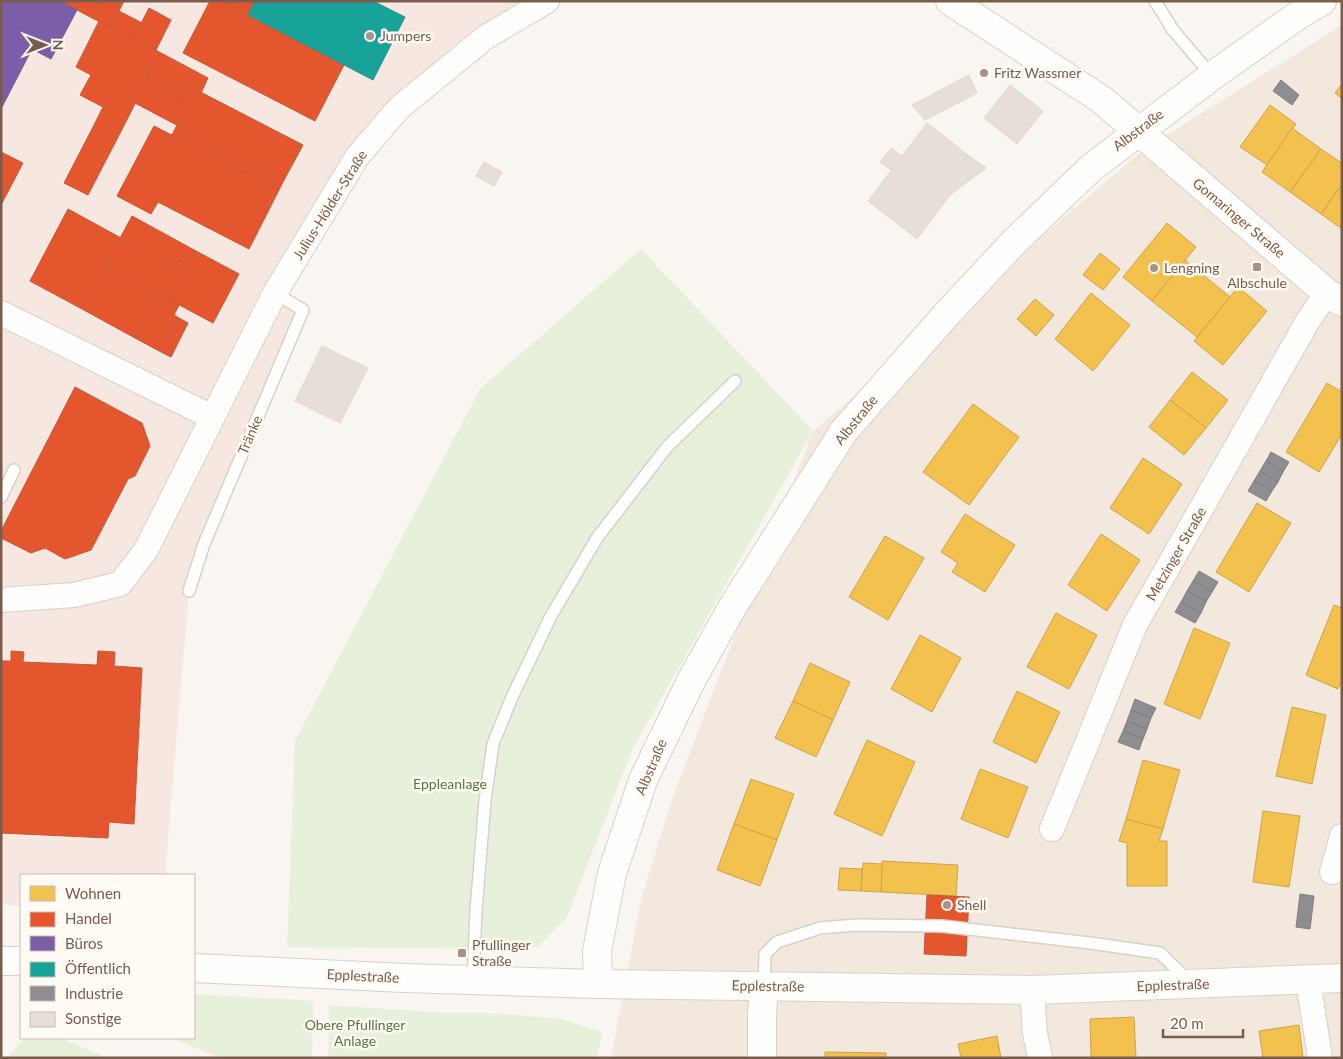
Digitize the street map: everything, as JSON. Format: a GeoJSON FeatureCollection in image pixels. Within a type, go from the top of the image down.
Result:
{"type":"FeatureCollection","features":[{"type":"Feature","properties":{"kind":"street","name":"Julius-Hölder-Straße"},"geometry":{"type":"LineString","coordinates":[[1,600],[74,595],[120,584],[146,550],[275,294],[358,157],[399,108],[486,37],[547,1]]}},
{"type":"Feature","properties":{"kind":"street","name":"Gomaringer Straße"},"geometry":{"type":"LineString","coordinates":[[950,1],[1094,95],[1139,130],[1193,179],[1334,298]]}},
{"type":"Feature","properties":{"kind":"street","name":"Albstraße"},"geometry":{"type":"LineString","coordinates":[[598,984],[597,951],[612,873],[643,780],[710,646],[844,431],[945,316],[1013,243],[1091,168],[1295,12],[1322,1]]}},
{"type":"Feature","properties":{"kind":"street","name":"Metzinger Straße"},"geometry":{"type":"LineString","coordinates":[[1052,829],[1135,625],[1309,320],[1334,298]]}},
{"type":"Feature","properties":{"kind":"street"},"geometry":{"type":"LineString","coordinates":[[1,313],[212,417]]}},
{"type":"Feature","properties":{"kind":"street"},"geometry":{"type":"LineString","coordinates":[[1332,872],[1342,836]]}},
{"type":"Feature","properties":{"kind":"street"},"geometry":{"type":"LineString","coordinates":[[1,961],[20,961]]}},
{"type":"Feature","properties":{"kind":"street","name":"Epplestraße"},"geometry":{"type":"LineString","coordinates":[[195,968],[404,978],[598,984],[1032,990],[1342,978]]}},
{"type":"Feature","properties":{"kind":"street"},"geometry":{"type":"LineString","coordinates":[[1308,980],[1320,1058]]}},
{"type":"Feature","properties":{"kind":"street"},"geometry":{"type":"LineString","coordinates":[[762,1058],[764,986]]}},
{"type":"Feature","properties":{"kind":"street"},"geometry":{"type":"LineString","coordinates":[[1032,990],[1035,1033],[1040,1058]]}},
{"type":"Feature","properties":{"kind":"lane"},"geometry":{"type":"LineString","coordinates":[[1155,1],[1173,30],[1212,76]]}},
{"type":"Feature","properties":{"kind":"lane","name":"Tränke"},"geometry":{"type":"LineString","coordinates":[[189,591],[204,544],[303,310],[275,294]]}},
{"type":"Feature","properties":{"kind":"lane"},"geometry":{"type":"LineString","coordinates":[[473,980],[476,911],[485,800],[493,744],[512,697],[552,616],[597,538],[667,447],[735,380]]}},
{"type":"Feature","properties":{"kind":"lane"},"geometry":{"type":"LineString","coordinates":[[1,497],[14,470]]}},
{"type":"Feature","properties":{"kind":"lane"},"geometry":{"type":"LineString","coordinates":[[764,986],[765,954],[777,942],[820,928],[857,925],[942,926],[1090,943],[1160,954],[1192,984]]}},
{"type":"Feature","properties":{"kind":"shaded area"},"geometry":{"type":"Polygon","coordinates":[[[1,1],[547,1],[399,108],[275,293],[303,310],[189,591],[165,874],[20,874],[20,906],[1,904],[1,1]]]}},
{"type":"Feature","properties":{"kind":"shaded area"},"geometry":{"type":"Polygon","coordinates":[[[1342,25],[1342,1058],[611,1058],[641,900],[671,802],[813,431],[1143,150],[1342,25]]]}},
{"type":"Feature","properties":{"kind":"green space","name":"Eppleanlage"},"geometry":{"type":"Polygon","coordinates":[[[641,249],[813,431],[632,750],[567,917],[539,946],[524,949],[287,947],[295,741],[480,389],[641,249]]]}},
{"type":"Feature","properties":{"kind":"green space"},"geometry":{"type":"Polygon","coordinates":[[[195,994],[313,1001],[312,1058],[221,1058],[174,1039],[195,1039],[195,994]]]}},
{"type":"Feature","properties":{"kind":"green space","name":"Obere Pfullinger Anlage"},"geometry":{"type":"Polygon","coordinates":[[[329,1005],[558,1018],[602,1032],[597,1058],[328,1058],[329,1005]]]}},
{"type":"Feature","properties":{"kind":"green space"},"geometry":{"type":"Polygon","coordinates":[[[23,1039],[62,1039],[108,1058],[8,1058],[23,1039]]]}},
{"type":"Feature","properties":{"kind":"building: Wohnen"},"geometry":{"type":"Polygon","coordinates":[[[1342,84],[1342,99],[1335,93],[1342,84]]]}},
{"type":"Feature","properties":{"kind":"building: Wohnen"},"geometry":{"type":"Polygon","coordinates":[[[1270,105],[1296,124],[1267,165],[1240,147],[1270,105]]]}},
{"type":"Feature","properties":{"kind":"building: Wohnen"},"geometry":{"type":"Polygon","coordinates":[[[1292,128],[1321,149],[1290,192],[1262,172],[1292,128]]]}},
{"type":"Feature","properties":{"kind":"building: Wohnen"},"geometry":{"type":"Polygon","coordinates":[[[1321,149],[1342,163],[1342,184],[1321,214],[1290,192],[1321,149]]]}},
{"type":"Feature","properties":{"kind":"building: Wohnen"},"geometry":{"type":"Polygon","coordinates":[[[1342,184],[1342,229],[1321,214],[1342,184]]]}},
{"type":"Feature","properties":{"kind":"building: Wohnen","name":"Lengning"},"geometry":{"type":"Polygon","coordinates":[[[1167,223],[1196,247],[1152,301],[1123,277],[1167,223]]]}},
{"type":"Feature","properties":{"kind":"building: Wohnen"},"geometry":{"type":"Polygon","coordinates":[[[1100,253],[1120,269],[1103,290],[1083,275],[1100,253]]]}},
{"type":"Feature","properties":{"kind":"building: Wohnen"},"geometry":{"type":"Polygon","coordinates":[[[1185,260],[1230,297],[1197,337],[1152,301],[1185,260]]]}},
{"type":"Feature","properties":{"kind":"building: Wohnen"},"geometry":{"type":"Polygon","coordinates":[[[1238,287],[1267,311],[1223,365],[1194,341],[1238,287]]]}},
{"type":"Feature","properties":{"kind":"building: Wohnen"},"geometry":{"type":"Polygon","coordinates":[[[1091,293],[1130,325],[1093,371],[1055,339],[1091,293]]]}},
{"type":"Feature","properties":{"kind":"building: Wohnen"},"geometry":{"type":"Polygon","coordinates":[[[1035,299],[1054,315],[1036,336],[1017,319],[1035,299]]]}},
{"type":"Feature","properties":{"kind":"building: Wohnen"},"geometry":{"type":"Polygon","coordinates":[[[1192,372],[1228,400],[1206,428],[1170,400],[1192,372]]]}},
{"type":"Feature","properties":{"kind":"building: Wohnen"},"geometry":{"type":"Polygon","coordinates":[[[1327,383],[1342,392],[1342,434],[1319,472],[1286,452],[1327,383]]]}},
{"type":"Feature","properties":{"kind":"building: Wohnen"},"geometry":{"type":"Polygon","coordinates":[[[1170,400],[1206,428],[1184,455],[1149,427],[1170,400]]]}},
{"type":"Feature","properties":{"kind":"building: Wohnen"},"geometry":{"type":"Polygon","coordinates":[[[973,404],[1019,437],[969,505],[923,472],[973,404]]]}},
{"type":"Feature","properties":{"kind":"building: Wohnen"},"geometry":{"type":"Polygon","coordinates":[[[1143,458],[1182,484],[1149,534],[1110,508],[1143,458]]]}},
{"type":"Feature","properties":{"kind":"building: Wohnen"},"geometry":{"type":"Polygon","coordinates":[[[1257,503],[1291,523],[1249,592],[1216,572],[1257,503]]]}},
{"type":"Feature","properties":{"kind":"building: Wohnen"},"geometry":{"type":"Polygon","coordinates":[[[965,514],[1015,545],[985,592],[952,572],[958,563],[941,552],[965,514]]]}},
{"type":"Feature","properties":{"kind":"building: Wohnen"},"geometry":{"type":"Polygon","coordinates":[[[1101,534],[1140,560],[1107,611],[1068,585],[1101,534]]]}},
{"type":"Feature","properties":{"kind":"building: Wohnen"},"geometry":{"type":"Polygon","coordinates":[[[885,536],[924,558],[888,620],[849,597],[885,536]]]}},
{"type":"Feature","properties":{"kind":"building: Wohnen"},"geometry":{"type":"Polygon","coordinates":[[[1334,605],[1342,608],[1342,680],[1338,689],[1306,675],[1334,605]]]}},
{"type":"Feature","properties":{"kind":"building: Wohnen"},"geometry":{"type":"Polygon","coordinates":[[[1056,613],[1097,635],[1069,689],[1027,667],[1056,613]]]}},
{"type":"Feature","properties":{"kind":"building: Wohnen"},"geometry":{"type":"Polygon","coordinates":[[[1194,628],[1230,643],[1200,719],[1164,704],[1194,628]]]}},
{"type":"Feature","properties":{"kind":"building: Wohnen"},"geometry":{"type":"Polygon","coordinates":[[[920,635],[961,658],[932,712],[891,689],[920,635]]]}},
{"type":"Feature","properties":{"kind":"building: Wohnen"},"geometry":{"type":"Polygon","coordinates":[[[810,663],[850,682],[833,720],[793,701],[810,663]]]}},
{"type":"Feature","properties":{"kind":"building: Wohnen"},"geometry":{"type":"Polygon","coordinates":[[[1017,691],[1060,712],[1036,763],[993,742],[1017,691]]]}},
{"type":"Feature","properties":{"kind":"building: Wohnen"},"geometry":{"type":"Polygon","coordinates":[[[793,701],[833,720],[816,757],[775,738],[793,701]]]}},
{"type":"Feature","properties":{"kind":"building: Wohnen"},"geometry":{"type":"Polygon","coordinates":[[[1292,707],[1326,715],[1312,784],[1276,776],[1292,707]]]}},
{"type":"Feature","properties":{"kind":"building: Wohnen"},"geometry":{"type":"Polygon","coordinates":[[[867,740],[915,762],[882,836],[834,814],[867,740]]]}},
{"type":"Feature","properties":{"kind":"building: Wohnen"},"geometry":{"type":"Polygon","coordinates":[[[1143,760],[1180,770],[1163,829],[1126,819],[1143,760]]]}},
{"type":"Feature","properties":{"kind":"building: Wohnen"},"geometry":{"type":"Polygon","coordinates":[[[980,769],[1028,787],[1008,838],[961,819],[980,769]]]}},
{"type":"Feature","properties":{"kind":"building: Wohnen"},"geometry":{"type":"Polygon","coordinates":[[[751,779],[794,794],[777,840],[734,824],[751,779]]]}},
{"type":"Feature","properties":{"kind":"building: Wohnen"},"geometry":{"type":"Polygon","coordinates":[[[1263,811],[1300,816],[1289,887],[1253,882],[1263,811]]]}},
{"type":"Feature","properties":{"kind":"building: Wohnen"},"geometry":{"type":"Polygon","coordinates":[[[1126,819],[1163,829],[1159,841],[1167,841],[1167,886],[1127,886],[1127,843],[1119,841],[1126,819]]]}},
{"type":"Feature","properties":{"kind":"building: Wohnen"},"geometry":{"type":"Polygon","coordinates":[[[734,824],[777,840],[760,886],[717,870],[734,824]]]}},
{"type":"Feature","properties":{"kind":"building: Wohnen"},"geometry":{"type":"Polygon","coordinates":[[[882,861],[958,865],[956,896],[881,892],[882,861]]]}},
{"type":"Feature","properties":{"kind":"building: Wohnen"},"geometry":{"type":"Polygon","coordinates":[[[863,863],[882,864],[881,892],[861,891],[863,863]]]}},
{"type":"Feature","properties":{"kind":"building: Wohnen"},"geometry":{"type":"Polygon","coordinates":[[[840,868],[862,869],[861,891],[838,890],[840,868]]]}},
{"type":"Feature","properties":{"kind":"building: Wohnen"},"geometry":{"type":"Polygon","coordinates":[[[1134,1017],[1136,1058],[1091,1058],[1090,1019],[1134,1017]]]}},
{"type":"Feature","properties":{"kind":"building: Wohnen"},"geometry":{"type":"Polygon","coordinates":[[[1299,1025],[1303,1058],[1263,1058],[1259,1031],[1299,1025]]]}},
{"type":"Feature","properties":{"kind":"building: Wohnen"},"geometry":{"type":"Polygon","coordinates":[[[997,1036],[1001,1058],[961,1058],[958,1044],[997,1036]]]}},
{"type":"Feature","properties":{"kind":"building: Wohnen"},"geometry":{"type":"Polygon","coordinates":[[[825,1052],[886,1053],[886,1058],[825,1058],[825,1052]]]}},
{"type":"Feature","properties":{"kind":"building: Handel"},"geometry":{"type":"Polygon","coordinates":[[[60,1],[103,1],[94,19],[60,1]]]}},
{"type":"Feature","properties":{"kind":"building: Handel"},"geometry":{"type":"Polygon","coordinates":[[[103,1],[124,1],[111,27],[94,19],[103,1]]]}},
{"type":"Feature","properties":{"kind":"building: Handel"},"geometry":{"type":"Polygon","coordinates":[[[210,1],[221,1],[344,65],[315,121],[183,53],[210,1]]]}},
{"type":"Feature","properties":{"kind":"building: Handel"},"geometry":{"type":"Polygon","coordinates":[[[221,1],[255,1],[248,15],[221,1]]]}},
{"type":"Feature","properties":{"kind":"building: Handel"},"geometry":{"type":"Polygon","coordinates":[[[149,8],[171,20],[156,50],[133,39],[149,8]]]}},
{"type":"Feature","properties":{"kind":"building: Handel"},"geometry":{"type":"Polygon","coordinates":[[[119,11],[142,23],[133,39],[111,27],[119,11]]]}},
{"type":"Feature","properties":{"kind":"building: Handel"},"geometry":{"type":"Polygon","coordinates":[[[99,21],[161,53],[117,139],[93,127],[103,107],[80,95],[91,75],[76,67],[99,21]]]}},
{"type":"Feature","properties":{"kind":"building: Handel"},"geometry":{"type":"Polygon","coordinates":[[[161,53],[208,78],[201,93],[185,84],[179,95],[147,79],[161,53]]]}},
{"type":"Feature","properties":{"kind":"building: Handel"},"geometry":{"type":"Polygon","coordinates":[[[147,79],[179,95],[167,120],[135,103],[147,79]]]}},
{"type":"Feature","properties":{"kind":"building: Handel"},"geometry":{"type":"Polygon","coordinates":[[[185,84],[303,145],[284,180],[167,120],[185,84]]]}},
{"type":"Feature","properties":{"kind":"building: Handel"},"geometry":{"type":"Polygon","coordinates":[[[177,125],[284,180],[279,190],[172,135],[177,125]]]}},
{"type":"Feature","properties":{"kind":"building: Handel"},"geometry":{"type":"Polygon","coordinates":[[[154,126],[279,190],[249,249],[158,202],[151,214],[117,196],[154,126]]]}},
{"type":"Feature","properties":{"kind":"building: Handel"},"geometry":{"type":"Polygon","coordinates":[[[93,127],[117,139],[88,195],[64,183],[93,127]]]}},
{"type":"Feature","properties":{"kind":"building: Handel"},"geometry":{"type":"Polygon","coordinates":[[[1,152],[23,163],[1,205],[1,152]]]}},
{"type":"Feature","properties":{"kind":"building: Handel"},"geometry":{"type":"Polygon","coordinates":[[[68,209],[121,238],[82,309],[30,281],[68,209]]]}},
{"type":"Feature","properties":{"kind":"building: Handel"},"geometry":{"type":"Polygon","coordinates":[[[132,216],[196,251],[189,265],[179,260],[174,270],[119,240],[132,216]]]}},
{"type":"Feature","properties":{"kind":"building: Handel"},"geometry":{"type":"Polygon","coordinates":[[[119,240],[174,270],[179,260],[189,265],[169,302],[105,268],[119,240]]]}},
{"type":"Feature","properties":{"kind":"building: Handel"},"geometry":{"type":"Polygon","coordinates":[[[196,251],[239,274],[213,323],[170,300],[196,251]]]}},
{"type":"Feature","properties":{"kind":"building: Handel"},"geometry":{"type":"Polygon","coordinates":[[[105,268],[157,296],[135,338],[82,309],[105,268]]]}},
{"type":"Feature","properties":{"kind":"building: Handel"},"geometry":{"type":"Polygon","coordinates":[[[157,296],[179,305],[174,315],[179,318],[161,352],[135,338],[157,296]]]}},
{"type":"Feature","properties":{"kind":"building: Handel"},"geometry":{"type":"Polygon","coordinates":[[[179,318],[188,323],[171,357],[161,352],[179,318]]]}},
{"type":"Feature","properties":{"kind":"building: Handel"},"geometry":{"type":"Polygon","coordinates":[[[75,387],[142,423],[150,446],[135,476],[128,479],[91,550],[65,559],[45,548],[31,553],[1,538],[1,531],[75,387]]]}},
{"type":"Feature","properties":{"kind":"building: Handel"},"geometry":{"type":"Polygon","coordinates":[[[11,651],[24,652],[23,662],[97,665],[98,651],[115,652],[114,666],[142,668],[134,824],[109,822],[108,838],[1,833],[1,661],[11,661],[11,651]]]}},
{"type":"Feature","properties":{"kind":"building: Handel"},"geometry":{"type":"Polygon","coordinates":[[[927,895],[969,897],[966,956],[924,954],[927,895]]]}},
{"type":"Feature","properties":{"kind":"building: Büros"},"geometry":{"type":"Polygon","coordinates":[[[1,1],[60,1],[77,10],[51,59],[32,49],[1,109],[1,1]]]}},
{"type":"Feature","properties":{"kind":"building: Öffentlich"},"geometry":{"type":"Polygon","coordinates":[[[255,1],[373,1],[405,17],[373,80],[248,15],[255,1]]]}},
{"type":"Feature","properties":{"kind":"building: Industrie"},"geometry":{"type":"Polygon","coordinates":[[[1281,80],[1299,95],[1292,105],[1273,91],[1281,80]]]}},
{"type":"Feature","properties":{"kind":"building: Industrie"},"geometry":{"type":"Polygon","coordinates":[[[1271,452],[1289,462],[1283,472],[1266,461],[1271,452]]]}},
{"type":"Feature","properties":{"kind":"building: Industrie"},"geometry":{"type":"Polygon","coordinates":[[[1266,461],[1283,472],[1278,482],[1260,471],[1266,461]]]}},
{"type":"Feature","properties":{"kind":"building: Industrie"},"geometry":{"type":"Polygon","coordinates":[[[1260,471],[1278,482],[1272,491],[1254,481],[1260,471]]]}},
{"type":"Feature","properties":{"kind":"building: Industrie"},"geometry":{"type":"Polygon","coordinates":[[[1254,481],[1272,491],[1266,501],[1248,491],[1254,481]]]}},
{"type":"Feature","properties":{"kind":"building: Industrie"},"geometry":{"type":"Polygon","coordinates":[[[1199,571],[1218,582],[1212,592],[1193,581],[1199,571]]]}},
{"type":"Feature","properties":{"kind":"building: Industrie"},"geometry":{"type":"Polygon","coordinates":[[[1193,581],[1212,592],[1206,602],[1187,591],[1193,581]]]}},
{"type":"Feature","properties":{"kind":"building: Industrie"},"geometry":{"type":"Polygon","coordinates":[[[1187,591],[1206,602],[1201,613],[1181,602],[1187,591]]]}},
{"type":"Feature","properties":{"kind":"building: Industrie"},"geometry":{"type":"Polygon","coordinates":[[[1181,602],[1201,613],[1195,623],[1175,612],[1181,602]]]}},
{"type":"Feature","properties":{"kind":"building: Industrie"},"geometry":{"type":"Polygon","coordinates":[[[1135,699],[1156,708],[1151,718],[1131,710],[1135,699]]]}},
{"type":"Feature","properties":{"kind":"building: Industrie"},"geometry":{"type":"Polygon","coordinates":[[[1131,710],[1151,718],[1147,729],[1127,721],[1131,710]]]}},
{"type":"Feature","properties":{"kind":"building: Industrie"},"geometry":{"type":"Polygon","coordinates":[[[1127,721],[1147,729],[1143,739],[1123,731],[1127,721]]]}},
{"type":"Feature","properties":{"kind":"building: Industrie"},"geometry":{"type":"Polygon","coordinates":[[[1123,731],[1143,739],[1139,750],[1118,742],[1123,731]]]}},
{"type":"Feature","properties":{"kind":"building: Industrie"},"geometry":{"type":"Polygon","coordinates":[[[1300,894],[1314,896],[1310,929],[1296,927],[1300,894]]]}},
{"type":"Feature","properties":{"kind":"building: Sonstige"},"geometry":{"type":"Polygon","coordinates":[[[969,75],[977,93],[925,120],[912,105],[969,75]]]}},
{"type":"Feature","properties":{"kind":"building: Sonstige"},"geometry":{"type":"Polygon","coordinates":[[[1010,85],[1043,111],[1017,144],[984,118],[1010,85]]]}},
{"type":"Feature","properties":{"kind":"building: Sonstige"},"geometry":{"type":"Polygon","coordinates":[[[927,123],[968,155],[943,188],[902,156],[927,123]]]}},
{"type":"Feature","properties":{"kind":"building: Sonstige"},"geometry":{"type":"Polygon","coordinates":[[[891,148],[902,156],[891,170],[880,162],[891,148]]]}},
{"type":"Feature","properties":{"kind":"building: Sonstige"},"geometry":{"type":"Polygon","coordinates":[[[968,155],[986,168],[951,194],[943,188],[968,155]]]}},
{"type":"Feature","properties":{"kind":"building: Sonstige"},"geometry":{"type":"Polygon","coordinates":[[[902,156],[951,194],[917,239],[868,201],[902,156]]]}},
{"type":"Feature","properties":{"kind":"building: Sonstige"},"geometry":{"type":"Polygon","coordinates":[[[484,162],[502,172],[494,186],[476,176],[484,162]]]}},
{"type":"Feature","properties":{"kind":"building: Sonstige"},"geometry":{"type":"Polygon","coordinates":[[[322,346],[368,368],[340,423],[295,401],[322,346]]]}},
{"type":"Feature","properties":{"kind":"place","name":"Jumpers"},"geometry":{"type":"Point","coordinates":[370,36]}},
{"type":"Feature","properties":{"kind":"place","name":"Fritz Wassmer"},"geometry":{"type":"Point","coordinates":[984,73]}},
{"type":"Feature","properties":{"kind":"place","name":"Albschule"},"geometry":{"type":"Point","coordinates":[1257,267]}},
{"type":"Feature","properties":{"kind":"place","name":"Lengning"},"geometry":{"type":"Point","coordinates":[1154,268]}},
{"type":"Feature","properties":{"kind":"place","name":"Shell"},"geometry":{"type":"Point","coordinates":[947,905]}},
{"type":"Feature","properties":{"kind":"place","name":"Pfullinger Straße"},"geometry":{"type":"Point","coordinates":[462,953]}}]}
